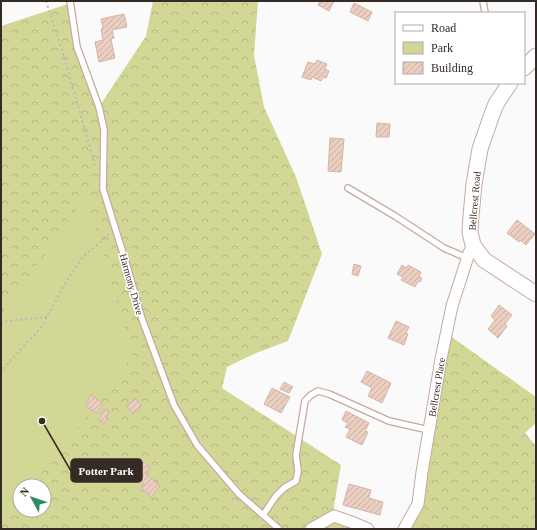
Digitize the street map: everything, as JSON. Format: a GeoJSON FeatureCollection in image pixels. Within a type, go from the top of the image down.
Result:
{"type":"FeatureCollection","features":[{"type":"Feature","properties":{"kind":"street"},"geometry":{"type":"LineString","coordinates":[[525,67],[536,56]]}},
{"type":"Feature","properties":{"kind":"street","name":"Bellcrest Road"},"geometry":{"type":"LineString","coordinates":[[509,84],[494,111],[480,149],[471,208],[470,251],[536,294]]}},
{"type":"Feature","properties":{"kind":"street","name":"Bellcrest Place"},"geometry":{"type":"LineString","coordinates":[[404,529],[418,504],[422,472],[446,333],[452,306],[470,251]]}},
{"type":"Feature","properties":{"kind":"street"},"geometry":{"type":"LineString","coordinates":[[311,529],[334,516],[368,529]]}},
{"type":"Feature","properties":{"kind":"lane","name":"Harmony Drive"},"geometry":{"type":"LineString","coordinates":[[70,1],[77,47],[99,107],[104,130],[102,190],[142,319],[174,405],[197,445],[239,494],[279,529]]}},
{"type":"Feature","properties":{"kind":"lane"},"geometry":{"type":"LineString","coordinates":[[483,1],[485,12]]}},
{"type":"Feature","properties":{"kind":"lane"},"geometry":{"type":"LineString","coordinates":[[348,188],[444,248],[470,251]]}},
{"type":"Feature","properties":{"kind":"lane"},"geometry":{"type":"LineString","coordinates":[[263,516],[276,496],[284,488],[296,481],[298,471],[296,455],[305,401],[318,391],[329,394],[389,421],[429,430]]}},
{"type":"Feature","properties":{"kind":"path"},"geometry":{"type":"LineString","coordinates":[[46,1],[96,168]]}},
{"type":"Feature","properties":{"kind":"path"},"geometry":{"type":"LineString","coordinates":[[1,373],[10,361],[40,329],[69,277],[83,257],[105,238],[114,226]]}},
{"type":"Feature","properties":{"kind":"path"},"geometry":{"type":"LineString","coordinates":[[1,324],[7,321],[48,316]]}},
{"type":"Feature","properties":{"kind":"green space"},"geometry":{"type":"Polygon","coordinates":[[[153,1],[258,1],[254,55],[264,107],[296,177],[322,254],[288,341],[256,353],[227,367],[222,388],[341,465],[334,506],[334,516],[368,529],[1,529],[1,26],[71,3],[77,47],[99,107],[146,36],[153,1]]]}},
{"type":"Feature","properties":{"kind":"green space"},"geometry":{"type":"Polygon","coordinates":[[[86,196],[133,356],[38,478],[12,478],[12,512],[1,526],[1,314],[86,196]]]}},
{"type":"Feature","properties":{"kind":"green space"},"geometry":{"type":"Polygon","coordinates":[[[446,333],[536,397],[536,423],[525,433],[536,446],[536,529],[404,529],[418,504],[446,333]]]}},
{"type":"Feature","properties":{"kind":"building"},"geometry":{"type":"Polygon","coordinates":[[[320,1],[334,1],[329,11],[318,5],[320,1]]]}},
{"type":"Feature","properties":{"kind":"building"},"geometry":{"type":"Polygon","coordinates":[[[354,3],[372,12],[368,21],[350,12],[354,3]]]}},
{"type":"Feature","properties":{"kind":"building"},"geometry":{"type":"Polygon","coordinates":[[[124,14],[127,27],[112,30],[114,38],[111,39],[115,58],[99,62],[95,42],[103,40],[101,19],[124,14]]]}},
{"type":"Feature","properties":{"kind":"building"},"geometry":{"type":"Polygon","coordinates":[[[317,60],[327,64],[325,69],[329,71],[326,78],[323,77],[321,81],[312,77],[311,80],[302,77],[308,62],[315,64],[317,60]]]}},
{"type":"Feature","properties":{"kind":"building"},"geometry":{"type":"Polygon","coordinates":[[[377,123],[390,124],[389,137],[376,137],[377,123]]]}},
{"type":"Feature","properties":{"kind":"building"},"geometry":{"type":"Polygon","coordinates":[[[330,138],[344,139],[341,172],[328,171],[330,138]]]}},
{"type":"Feature","properties":{"kind":"building"},"geometry":{"type":"Polygon","coordinates":[[[517,220],[535,234],[526,245],[520,240],[519,242],[507,233],[517,220]]]}},
{"type":"Feature","properties":{"kind":"building"},"geometry":{"type":"Polygon","coordinates":[[[354,264],[361,266],[358,276],[352,274],[354,264]]]}},
{"type":"Feature","properties":{"kind":"building"},"geometry":{"type":"Polygon","coordinates":[[[402,265],[407,268],[408,265],[421,272],[419,277],[422,278],[420,282],[418,281],[415,287],[401,280],[403,277],[397,274],[402,265]]]}},
{"type":"Feature","properties":{"kind":"building"},"geometry":{"type":"Polygon","coordinates":[[[499,305],[512,315],[505,324],[507,326],[498,338],[488,329],[495,320],[491,316],[499,305]]]}},
{"type":"Feature","properties":{"kind":"building"},"geometry":{"type":"Polygon","coordinates":[[[396,321],[409,327],[406,333],[408,334],[404,345],[388,338],[396,321]]]}},
{"type":"Feature","properties":{"kind":"building"},"geometry":{"type":"Polygon","coordinates":[[[367,371],[391,383],[382,403],[368,396],[372,388],[361,382],[367,371]]]}},
{"type":"Feature","properties":{"kind":"building"},"geometry":{"type":"Polygon","coordinates":[[[284,382],[293,387],[289,393],[280,389],[284,382]]]}},
{"type":"Feature","properties":{"kind":"building"},"geometry":{"type":"Polygon","coordinates":[[[272,388],[290,397],[281,413],[264,404],[272,388]]]}},
{"type":"Feature","properties":{"kind":"building"},"geometry":{"type":"Polygon","coordinates":[[[91,395],[103,403],[97,413],[85,406],[91,395]]]}},
{"type":"Feature","properties":{"kind":"building"},"geometry":{"type":"Polygon","coordinates":[[[135,398],[142,406],[133,414],[126,406],[135,398]]]}},
{"type":"Feature","properties":{"kind":"building"},"geometry":{"type":"Polygon","coordinates":[[[103,409],[109,411],[105,423],[99,421],[103,409]]]}},
{"type":"Feature","properties":{"kind":"building"},"geometry":{"type":"Polygon","coordinates":[[[346,411],[369,423],[365,431],[368,432],[362,445],[346,437],[350,429],[345,427],[348,423],[342,420],[346,411]]]}},
{"type":"Feature","properties":{"kind":"building"},"geometry":{"type":"Polygon","coordinates":[[[140,458],[150,467],[145,473],[160,486],[151,497],[141,488],[144,484],[129,472],[140,458]]]}},
{"type":"Feature","properties":{"kind":"building"},"geometry":{"type":"Polygon","coordinates":[[[349,484],[371,490],[369,498],[383,502],[380,515],[343,505],[349,484]]]}},
{"type":"Feature","properties":{"kind":"place","name":"Potter Park"},"geometry":{"type":"Point","coordinates":[42,421]}}]}
